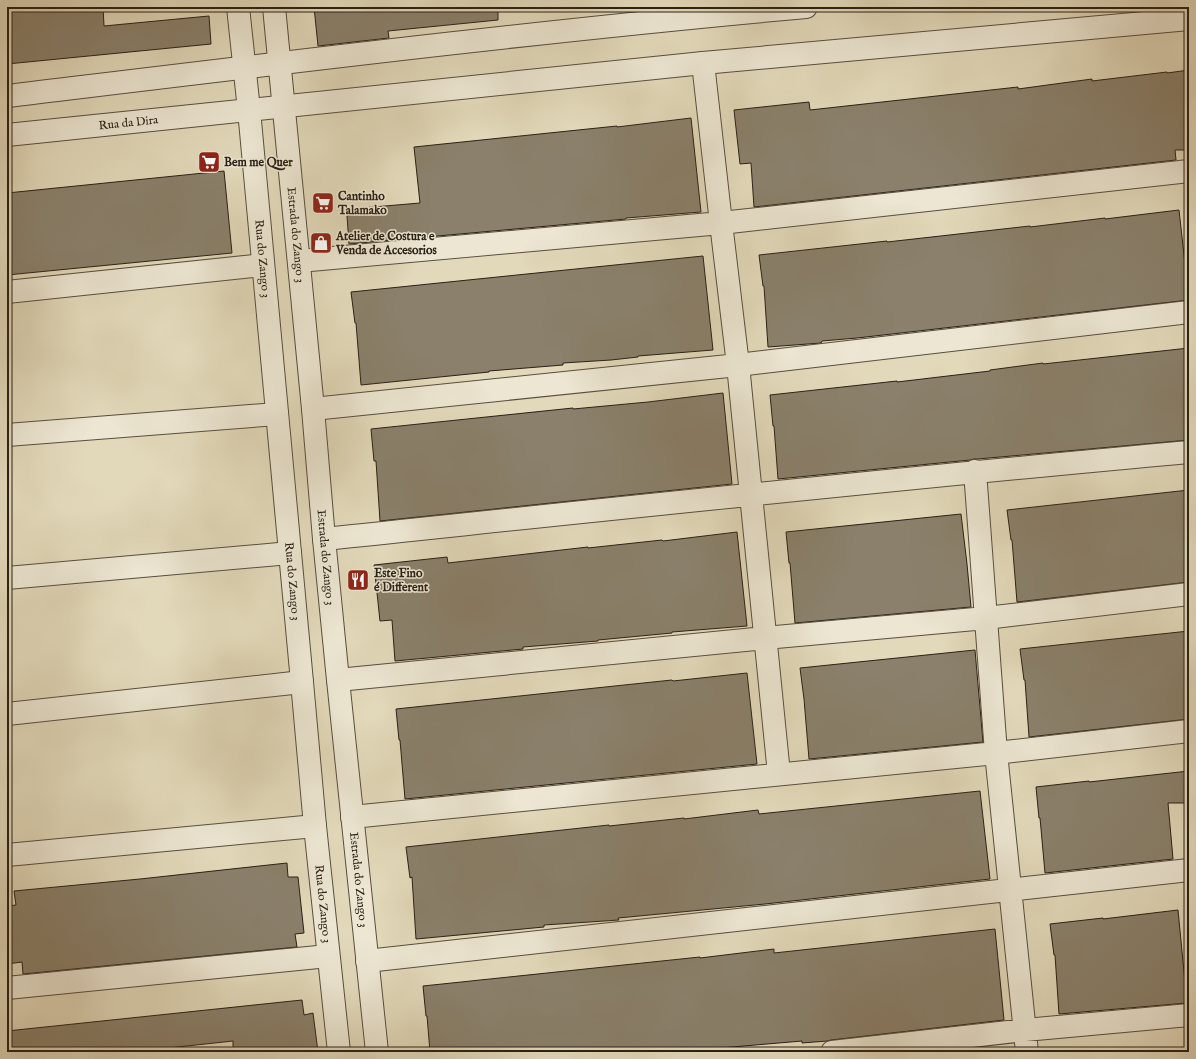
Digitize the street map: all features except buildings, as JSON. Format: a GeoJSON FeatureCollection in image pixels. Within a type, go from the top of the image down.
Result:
{"type":"FeatureCollection","features":[{"type":"Feature","properties":{"kind":"street","name":"Rua do Zango 3"},"geometry":{"type":"LineString","coordinates":[[238,7],[249,110],[315,826],[339,1052]]}},
{"type":"Feature","properties":{"kind":"street","name":"Estrada do Zango 3"},"geometry":{"type":"LineString","coordinates":[[274,7],[313,409],[324,540],[377,1052]]}},
{"type":"Feature","properties":{"kind":"street"},"geometry":{"type":"LineString","coordinates":[[7,96],[702,12],[806,7]]}},
{"type":"Feature","properties":{"kind":"street","name":"Rua da Dira"},"geometry":{"type":"LineString","coordinates":[[7,135],[703,63],[1189,19]]}},
{"type":"Feature","properties":{"kind":"street"},"geometry":{"type":"LineString","coordinates":[[703,63],[738,365],[779,774]]}},
{"type":"Feature","properties":{"kind":"street"},"geometry":{"type":"LineString","coordinates":[[298,261],[721,224],[1189,171]]}},
{"type":"Feature","properties":{"kind":"street"},"geometry":{"type":"LineString","coordinates":[[7,292],[263,265]]}},
{"type":"Feature","properties":{"kind":"street"},"geometry":{"type":"LineString","coordinates":[[313,409],[738,365],[1189,312]]}},
{"type":"Feature","properties":{"kind":"street"},"geometry":{"type":"LineString","coordinates":[[7,435],[277,414]]}},
{"type":"Feature","properties":{"kind":"street"},"geometry":{"type":"LineString","coordinates":[[324,540],[975,471],[1189,452]]}},
{"type":"Feature","properties":{"kind":"street"},"geometry":{"type":"LineString","coordinates":[[975,471],[996,753],[1027,1052]]}},
{"type":"Feature","properties":{"kind":"street"},"geometry":{"type":"LineString","coordinates":[[7,578],[290,553]]}},
{"type":"Feature","properties":{"kind":"street"},"geometry":{"type":"LineString","coordinates":[[338,680],[986,618],[1189,594]]}},
{"type":"Feature","properties":{"kind":"street"},"geometry":{"type":"LineString","coordinates":[[7,714],[302,682]]}},
{"type":"Feature","properties":{"kind":"street"},"geometry":{"type":"LineString","coordinates":[[352,817],[996,753],[1189,731]]}},
{"type":"Feature","properties":{"kind":"street"},"geometry":{"type":"LineString","coordinates":[[7,855],[315,826]]}},
{"type":"Feature","properties":{"kind":"street"},"geometry":{"type":"LineString","coordinates":[[367,962],[1189,870]]}},
{"type":"Feature","properties":{"kind":"street"},"geometry":{"type":"LineString","coordinates":[[7,988],[328,956]]}},
{"type":"Feature","properties":{"kind":"street"},"geometry":{"type":"LineString","coordinates":[[832,1052],[1025,1030],[1189,1015]]}},
{"type":"Feature","properties":{"kind":"place","name":"Bem me Quer"},"geometry":{"type":"Point","coordinates":[209,162]}},
{"type":"Feature","properties":{"kind":"place","name":"Cantinho Talamako"},"geometry":{"type":"Point","coordinates":[323,203]}},
{"type":"Feature","properties":{"kind":"place","name":"Atelier de Costura e Venda de Accesorios"},"geometry":{"type":"Point","coordinates":[321,243]}},
{"type":"Feature","properties":{"kind":"place","name":"Este Fino é Different"},"geometry":{"type":"Point","coordinates":[358,580]}}]}
